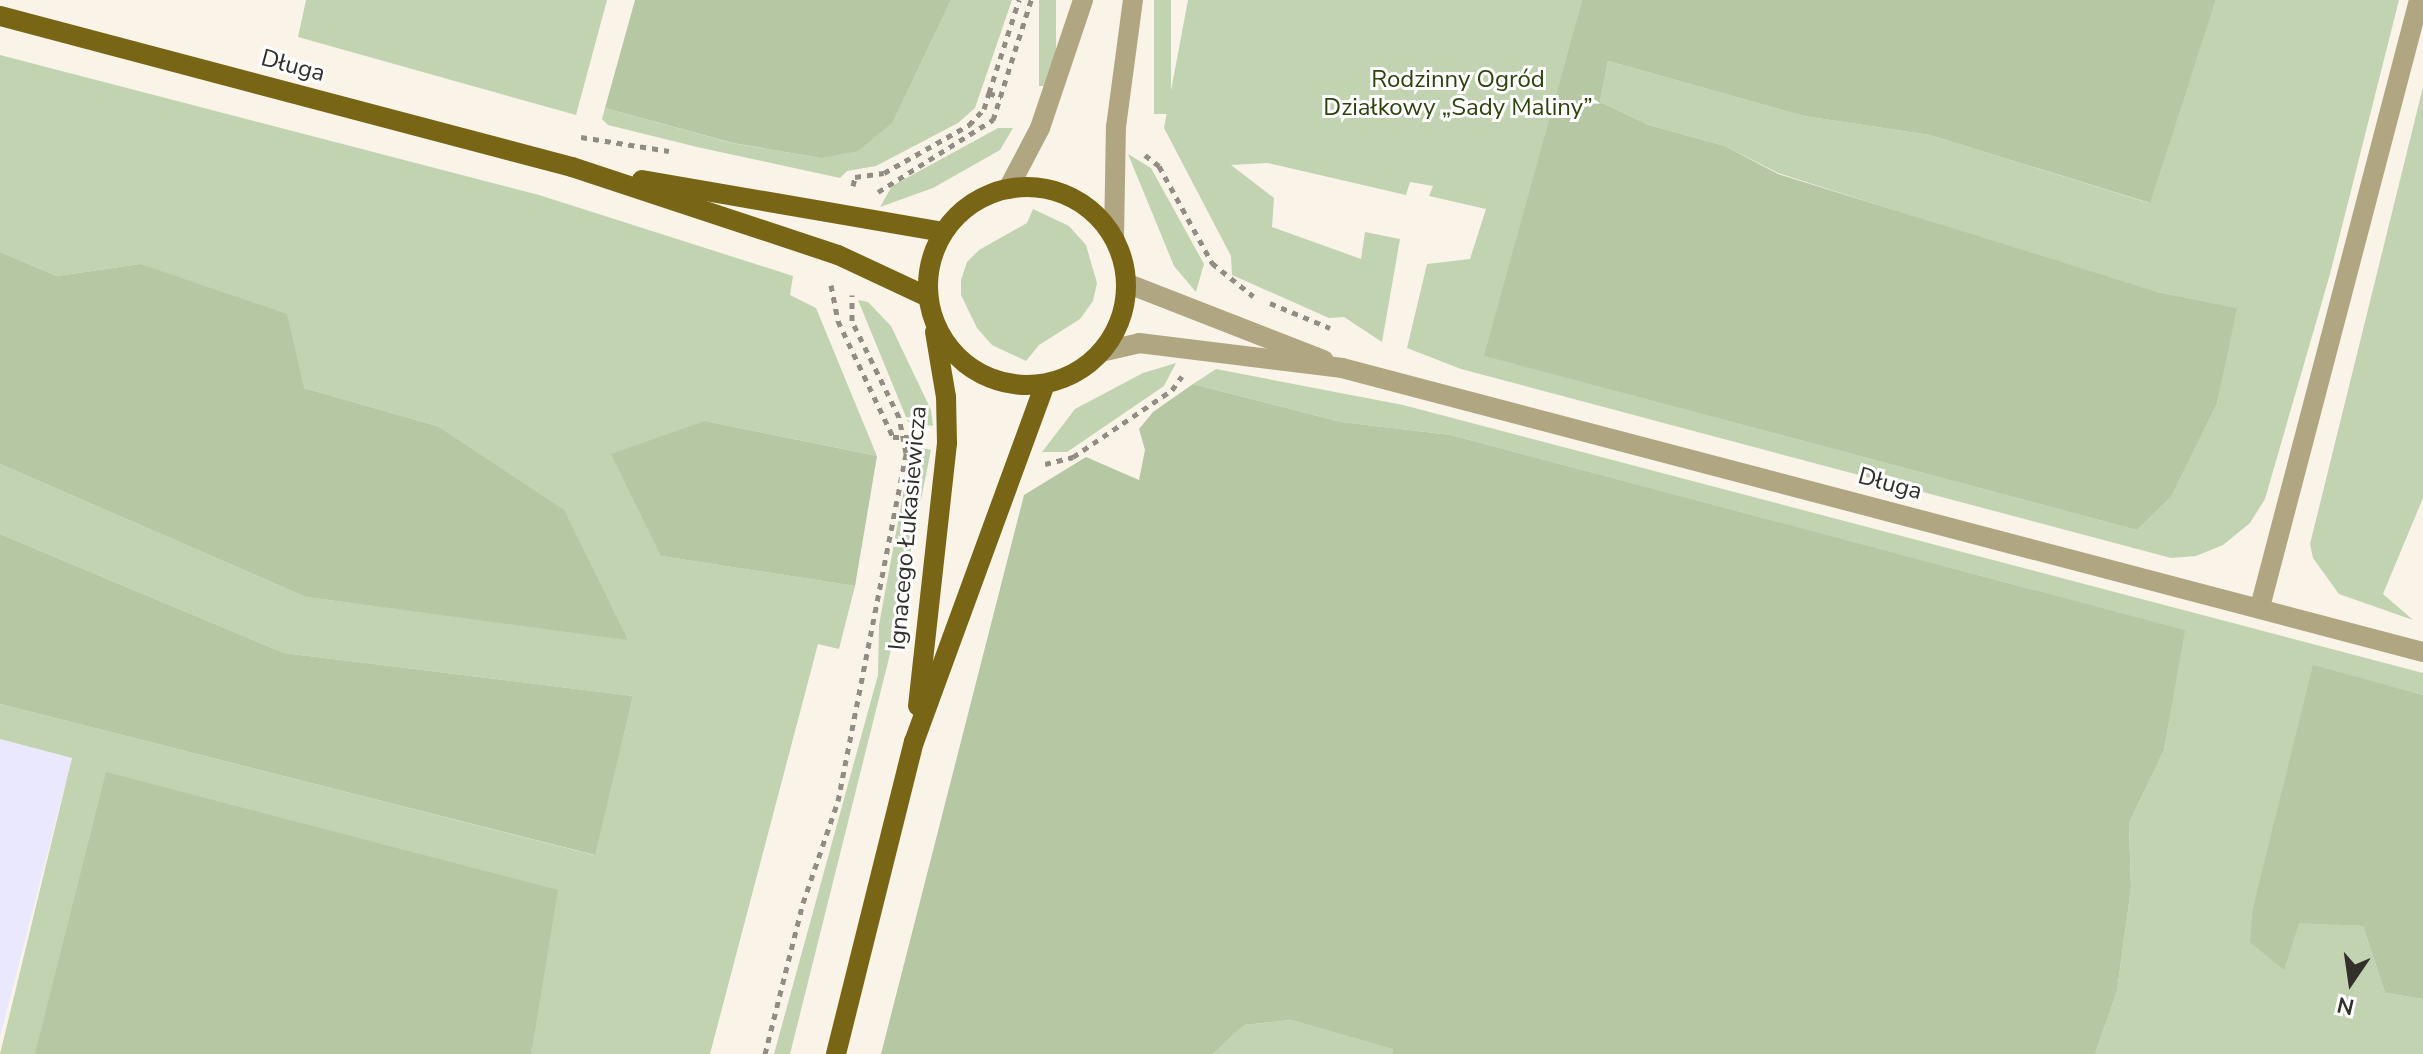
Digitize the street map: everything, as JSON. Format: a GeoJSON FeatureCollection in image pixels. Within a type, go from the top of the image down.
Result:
{"type":"FeatureCollection","features":[{"type":"Feature","properties":{"kind":"main road","name":"Długa"},"geometry":{"type":"LineString","coordinates":[[0,16],[572,167],[838,255],[928,297]]}},
{"type":"Feature","properties":{"kind":"main road","name":"Długa"},"geometry":{"type":"LineString","coordinates":[[572,167],[943,232]]}},
{"type":"Feature","properties":{"kind":"main road"},"geometry":{"type":"LineString","coordinates":[[1008,189],[1061,193],[1091,211],[1114,238],[1126,283],[1124,307],[1101,352],[1066,377],[1045,384],[1010,384],[978,372],[951,350],[933,320],[928,297],[932,257],[943,232],[982,197],[1008,189]]}},
{"type":"Feature","properties":{"kind":"main road","name":"Ignacego Łukasiewicza"},"geometry":{"type":"LineString","coordinates":[[914,742],[947,443],[946,397],[933,320]]}},
{"type":"Feature","properties":{"kind":"main road","name":"Ignacego Łukasiewicza"},"geometry":{"type":"LineString","coordinates":[[836,1054],[914,742],[1015,459],[1045,384]]}},
{"type":"Feature","properties":{"kind":"street"},"geometry":{"type":"LineString","coordinates":[[1008,189],[1040,128],[1083,0]]}},
{"type":"Feature","properties":{"kind":"street"},"geometry":{"type":"LineString","coordinates":[[1114,238],[1116,147],[1133,0]]}},
{"type":"Feature","properties":{"kind":"street"},"geometry":{"type":"LineString","coordinates":[[2260,607],[2419,0]]}},
{"type":"Feature","properties":{"kind":"street"},"geometry":{"type":"LineString","coordinates":[[1126,283],[1342,368]]}},
{"type":"Feature","properties":{"kind":"street"},"geometry":{"type":"LineString","coordinates":[[1101,352],[1139,343],[1342,368]]}},
{"type":"Feature","properties":{"kind":"street","name":"Długa"},"geometry":{"type":"LineString","coordinates":[[1342,368],[2423,652]]}},
{"type":"Feature","properties":{"kind":"path"},"geometry":{"type":"LineString","coordinates":[[846,217],[855,177],[884,173],[969,125],[984,109],[1019,0]]}},
{"type":"Feature","properties":{"kind":"path"},"geometry":{"type":"LineString","coordinates":[[867,221],[885,184],[981,130],[996,115],[1031,0]]}},
{"type":"Feature","properties":{"kind":"path"},"geometry":{"type":"LineString","coordinates":[[989,93],[1001,97]]}},
{"type":"Feature","properties":{"kind":"path"},"geometry":{"type":"LineString","coordinates":[[996,115],[1040,128]]}},
{"type":"Feature","properties":{"kind":"path"},"geometry":{"type":"LineString","coordinates":[[1116,147],[1152,158],[1159,166],[1212,263],[1233,285],[1335,330]]}},
{"type":"Feature","properties":{"kind":"path"},"geometry":{"type":"LineString","coordinates":[[838,255],[831,296],[838,321],[893,437],[947,443]]}},
{"type":"Feature","properties":{"kind":"path"},"geometry":{"type":"LineString","coordinates":[[765,1054],[803,903],[838,801],[905,436],[852,321],[859,265]]}},
{"type":"Feature","properties":{"kind":"path"},"geometry":{"type":"LineString","coordinates":[[1015,459],[1049,465],[1073,457],[1172,390],[1195,350]]}},
{"type":"Feature","properties":{"kind":"shaded area"},"geometry":{"type":"Polygon","coordinates":[[[0,739],[72,758],[0,1037],[0,739]]]}},
{"type":"Feature","properties":{"kind":"green space"},"geometry":{"type":"Polygon","coordinates":[[[306,0],[607,0],[576,115],[298,37],[306,0]]]}},
{"type":"Feature","properties":{"kind":"green space"},"geometry":{"type":"Polygon","coordinates":[[[635,0],[951,0],[893,122],[858,151],[820,158],[733,143],[605,108],[635,0]]]}},
{"type":"Feature","properties":{"kind":"green space"},"geometry":{"type":"Polygon","coordinates":[[[951,0],[1012,0],[975,108],[958,123],[876,166],[847,171],[840,178],[608,125],[602,119],[605,108],[732,143],[820,158],[893,122],[951,0]]]}},
{"type":"Feature","properties":{"kind":"green space"},"geometry":{"type":"Polygon","coordinates":[[[1039,0],[1056,0],[1056,86],[1039,86],[1039,0]]]}},
{"type":"Feature","properties":{"kind":"green space"},"geometry":{"type":"Polygon","coordinates":[[[1154,0],[1171,0],[1171,114],[1154,114],[1154,0]]]}},
{"type":"Feature","properties":{"kind":"green space","name":"Rodzinny Ogród Działkowy „Sady Maliny”"},"geometry":{"type":"Polygon","coordinates":[[[1188,0],[1582,0],[1485,356],[2137,530],[2171,497],[2217,404],[2236,308],[2158,292],[1987,240],[1778,173],[1725,146],[1649,125],[1600,102],[1608,61],[1804,116],[1930,135],[2149,203],[2216,0],[2399,0],[2330,274],[2265,499],[2250,523],[2223,545],[2196,556],[2171,558],[1461,369],[1407,348],[1427,264],[1470,259],[1486,209],[1429,196],[1433,186],[1410,182],[1406,195],[1268,163],[1231,165],[1274,198],[1272,227],[1361,259],[1365,232],[1400,239],[1382,342],[1344,317],[1329,318],[1232,275],[1231,256],[1164,128],[1188,0]]]}},
{"type":"Feature","properties":{"kind":"green space"},"geometry":{"type":"Polygon","coordinates":[[[1582,0],[2216,0],[2150,203],[1930,135],[1804,116],[1608,61],[1600,102],[1649,125],[1725,146],[1778,174],[2158,292],[2237,308],[2217,404],[2171,497],[2137,530],[1484,356],[1582,0]]]}},
{"type":"Feature","properties":{"kind":"green space"},"geometry":{"type":"Polygon","coordinates":[[[0,55],[539,195],[793,276],[790,295],[816,308],[877,456],[705,421],[661,556],[855,586],[839,649],[818,644],[710,1054],[0,1054],[72,758],[0,739],[0,704],[594,855],[633,696],[284,653],[0,534],[0,464],[306,597],[628,639],[437,426],[304,388],[140,264],[57,276],[0,252],[0,55]]]}},
{"type":"Feature","properties":{"kind":"green space"},"geometry":{"type":"Polygon","coordinates":[[[2423,87],[2423,498],[2383,594],[2413,620],[2339,594],[2313,558],[2310,544],[2423,87]]]}},
{"type":"Feature","properties":{"kind":"green space"},"geometry":{"type":"Polygon","coordinates":[[[998,128],[1013,128],[1000,150],[933,188],[880,207],[892,186],[998,128]]]}},
{"type":"Feature","properties":{"kind":"green space"},"geometry":{"type":"Polygon","coordinates":[[[1128,154],[1151,168],[1204,264],[1196,292],[1174,266],[1128,154]]]}},
{"type":"Feature","properties":{"kind":"green space"},"geometry":{"type":"Polygon","coordinates":[[[1033,209],[1069,226],[1086,245],[1097,283],[1093,301],[1080,319],[1039,345],[1026,361],[992,345],[977,328],[961,295],[961,280],[967,262],[979,250],[1027,223],[1033,209]]]}},
{"type":"Feature","properties":{"kind":"green space"},"geometry":{"type":"Polygon","coordinates":[[[0,252],[57,276],[140,264],[287,314],[304,388],[437,426],[564,510],[628,640],[306,597],[0,464],[0,252]]]}},
{"type":"Feature","properties":{"kind":"green space"},"geometry":{"type":"Polygon","coordinates":[[[858,300],[868,302],[891,326],[931,410],[933,426],[908,422],[858,300]]]}},
{"type":"Feature","properties":{"kind":"green space"},"geometry":{"type":"Polygon","coordinates":[[[1176,363],[1164,386],[1067,452],[1042,452],[1075,409],[1143,373],[1176,363]]]}},
{"type":"Feature","properties":{"kind":"green space"},"geometry":{"type":"Polygon","coordinates":[[[1216,369],[1403,405],[2423,673],[2423,695],[2313,666],[2299,922],[2363,926],[2385,993],[2423,999],[2423,1054],[2095,1054],[2117,991],[2131,888],[2129,823],[2164,750],[2184,630],[1451,435],[1341,422],[1193,384],[1216,369]]]}},
{"type":"Feature","properties":{"kind":"green space"},"geometry":{"type":"Polygon","coordinates":[[[1193,384],[1341,422],[1451,435],[2185,630],[2164,750],[2129,823],[2131,888],[2117,991],[2095,1054],[1393,1054],[1393,1049],[1291,1020],[1244,1025],[1213,1054],[881,1054],[1024,495],[1086,457],[1139,480],[1145,450],[1139,429],[1153,412],[1193,384]]]}},
{"type":"Feature","properties":{"kind":"green space"},"geometry":{"type":"Polygon","coordinates":[[[705,421],[877,456],[855,586],[661,556],[611,454],[705,421]]]}},
{"type":"Feature","properties":{"kind":"green space"},"geometry":{"type":"Polygon","coordinates":[[[912,446],[931,450],[890,654],[790,1054],[774,1054],[878,675],[879,625],[912,446]]]}},
{"type":"Feature","properties":{"kind":"green space"},"geometry":{"type":"Polygon","coordinates":[[[0,534],[284,653],[633,696],[595,855],[0,704],[0,534]]]}},
{"type":"Feature","properties":{"kind":"green space"},"geometry":{"type":"Polygon","coordinates":[[[2313,665],[2423,695],[2423,999],[2385,993],[2363,926],[2299,923],[2284,970],[2250,942],[2253,908],[2313,665]]]}},
{"type":"Feature","properties":{"kind":"green space"},"geometry":{"type":"Polygon","coordinates":[[[106,772],[558,890],[531,1054],[35,1054],[106,772]]]}},
{"type":"Feature","properties":{"kind":"green space"},"geometry":{"type":"Polygon","coordinates":[[[1291,1020],[1394,1049],[1393,1054],[1213,1054],[1244,1025],[1291,1020]]]}}]}
